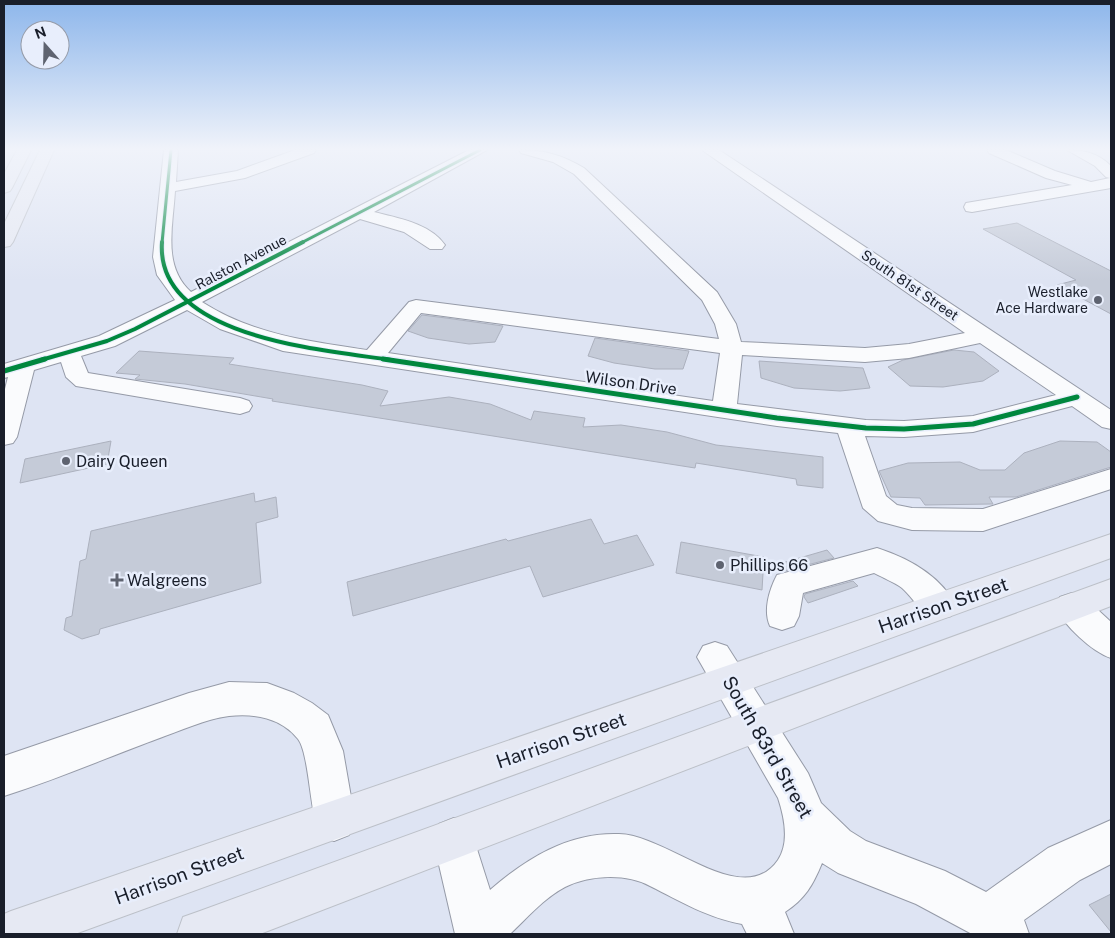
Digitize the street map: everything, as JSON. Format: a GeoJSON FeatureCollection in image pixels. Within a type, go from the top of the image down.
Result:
{"type":"FeatureCollection","features":[{"type":"Feature","properties":{"kind":"main road"},"geometry":{"type":"LineString","coordinates":[[4,242],[27,194]]}},
{"type":"Feature","properties":{"kind":"main road","name":"Harrison Street"},"geometry":{"type":"LineString","coordinates":[[11,934],[334,820],[722,669],[939,606],[1111,546]]}},
{"type":"Feature","properties":{"kind":"main road"},"geometry":{"type":"LineString","coordinates":[[200,934],[1111,592]]}},
{"type":"Feature","properties":{"kind":"street","name":"Wilson Drive"},"geometry":{"type":"LineString","coordinates":[[168,194],[162,259],[165,270],[176,288],[199,310],[217,320],[253,335],[283,344],[849,427],[904,429],[974,424],[1077,397]]}},
{"type":"Feature","properties":{"kind":"street","name":"Ralston Avenue"},"geometry":{"type":"LineString","coordinates":[[13,369],[107,341],[190,302],[396,194]]}},
{"type":"Feature","properties":{"kind":"street"},"geometry":{"type":"LineString","coordinates":[[603,194],[710,296],[720,310],[728,328],[732,348],[724,409]]}},
{"type":"Feature","properties":{"kind":"street","name":"South 81st Street"},"geometry":{"type":"LineString","coordinates":[[774,194],[1111,421]]}},
{"type":"Feature","properties":{"kind":"street"},"geometry":{"type":"LineString","coordinates":[[972,207],[1046,194]]}},
{"type":"Feature","properties":{"kind":"street"},"geometry":{"type":"LineString","coordinates":[[359,213],[418,231],[436,245]]}},
{"type":"Feature","properties":{"kind":"street"},"geometry":{"type":"LineString","coordinates":[[373,357],[416,306],[732,348],[833,355],[865,355],[909,351],[985,335]]}},
{"type":"Feature","properties":{"kind":"street"},"geometry":{"type":"LineString","coordinates":[[69,353],[78,377],[84,381],[240,406]]}},
{"type":"Feature","properties":{"kind":"street"},"geometry":{"type":"LineString","coordinates":[[4,437],[13,369]]}},
{"type":"Feature","properties":{"kind":"street"},"geometry":{"type":"LineString","coordinates":[[849,427],[873,501],[888,513],[912,519],[983,520],[1111,479]]}},
{"type":"Feature","properties":{"kind":"street"},"geometry":{"type":"LineString","coordinates":[[782,616],[788,584],[877,560],[912,578],[939,606]]}},
{"type":"Feature","properties":{"kind":"street"},"geometry":{"type":"LineString","coordinates":[[1072,606],[1111,643]]}},
{"type":"Feature","properties":{"kind":"street","name":"South 83rd Street"},"geometry":{"type":"LineString","coordinates":[[722,669],[794,787],[806,818],[835,846],[853,858],[929,887],[997,926]]}},
{"type":"Feature","properties":{"kind":"street"},"geometry":{"type":"LineString","coordinates":[[4,776],[189,710],[229,699],[267,700],[299,714],[314,728],[323,751],[334,820]]}},
{"type":"Feature","properties":{"kind":"street"},"geometry":{"type":"LineString","coordinates":[[763,917],[762,900],[780,890],[794,878],[807,842],[806,818]]}},
{"type":"Feature","properties":{"kind":"street"},"geometry":{"type":"LineString","coordinates":[[454,839],[478,933],[525,889],[550,872],[601,856],[625,856],[646,859],[721,898],[740,902],[763,917]]}},
{"type":"Feature","properties":{"kind":"street"},"geometry":{"type":"LineString","coordinates":[[997,926],[1064,864],[1111,842]]}},
{"type":"Feature","properties":{"kind":"building"},"geometry":{"type":"Polygon","coordinates":[[[1017,223],[1111,271],[1111,314],[1057,285],[1076,280],[983,229],[1017,223]]]}},
{"type":"Feature","properties":{"kind":"building"},"geometry":{"type":"Polygon","coordinates":[[[422,315],[503,326],[495,342],[469,344],[428,338],[408,331],[422,315]]]}},
{"type":"Feature","properties":{"kind":"building"},"geometry":{"type":"Polygon","coordinates":[[[595,338],[689,351],[683,369],[655,369],[614,363],[588,356],[595,338]]]}},
{"type":"Feature","properties":{"kind":"building"},"geometry":{"type":"Polygon","coordinates":[[[954,350],[974,352],[999,371],[983,381],[943,387],[910,386],[888,367],[903,360],[954,350]]]}},
{"type":"Feature","properties":{"kind":"building"},"geometry":{"type":"Polygon","coordinates":[[[139,351],[234,358],[229,364],[362,385],[388,391],[380,406],[449,397],[490,404],[531,420],[534,411],[585,418],[583,427],[621,425],[667,432],[716,445],[823,457],[823,488],[797,485],[796,479],[696,463],[695,468],[272,401],[273,399],[185,384],[135,379],[140,375],[116,373],[139,351]]]}},
{"type":"Feature","properties":{"kind":"building"},"geometry":{"type":"Polygon","coordinates":[[[759,361],[863,368],[870,388],[840,391],[794,388],[761,378],[759,361]]]}},
{"type":"Feature","properties":{"kind":"building","name":"Dairy Queen"},"geometry":{"type":"Polygon","coordinates":[[[111,441],[107,464],[20,483],[25,459],[111,441]]]}},
{"type":"Feature","properties":{"kind":"building"},"geometry":{"type":"Polygon","coordinates":[[[1060,441],[1097,442],[1111,452],[1111,467],[1016,497],[989,497],[993,504],[925,505],[920,498],[891,497],[879,471],[908,463],[960,462],[980,470],[1005,470],[1024,453],[1060,441]]]}},
{"type":"Feature","properties":{"kind":"building","name":"Walgreens"},"geometry":{"type":"Polygon","coordinates":[[[254,493],[255,502],[276,497],[278,517],[256,523],[261,583],[100,629],[99,634],[82,639],[64,630],[66,618],[72,616],[80,561],[86,559],[91,531],[254,493]]]}},
{"type":"Feature","properties":{"kind":"building"},"geometry":{"type":"Polygon","coordinates":[[[591,519],[604,544],[637,535],[654,565],[543,597],[530,566],[353,616],[347,582],[506,539],[508,541],[591,519]]]}},
{"type":"Feature","properties":{"kind":"building","name":"Phillips 66"},"geometry":{"type":"Polygon","coordinates":[[[681,542],[764,557],[762,590],[676,573],[681,542]]]}},
{"type":"Feature","properties":{"kind":"building"},"geometry":{"type":"Polygon","coordinates":[[[827,550],[834,558],[784,571],[779,564],[827,550]]]}},
{"type":"Feature","properties":{"kind":"building"},"geometry":{"type":"Polygon","coordinates":[[[853,581],[858,586],[808,603],[804,597],[805,594],[853,581]]]}},
{"type":"Feature","properties":{"kind":"building"},"geometry":{"type":"Polygon","coordinates":[[[1111,894],[1111,932],[1089,905],[1111,894]]]}},
{"type":"Feature","properties":{"kind":"cycle path"},"geometry":{"type":"LineString","coordinates":[[167,194],[162,257],[167,275],[177,291],[209,316],[248,333],[283,344],[777,418],[866,428],[904,429],[973,424],[1077,397]]}},
{"type":"Feature","properties":{"kind":"cycle path"},"geometry":{"type":"LineString","coordinates":[[4,371],[107,341],[135,329],[396,194]]}},
{"type":"Feature","properties":{"kind":"place","name":"Westlake Ace Hardware"},"geometry":{"type":"Point","coordinates":[1098,300]}},
{"type":"Feature","properties":{"kind":"place","name":"Dairy Queen"},"geometry":{"type":"Point","coordinates":[66,461]}},
{"type":"Feature","properties":{"kind":"place","name":"Phillips 66"},"geometry":{"type":"Point","coordinates":[720,565]}},
{"type":"Feature","properties":{"kind":"place","name":"Walgreens"},"geometry":{"type":"Point","coordinates":[117,580]}}]}
